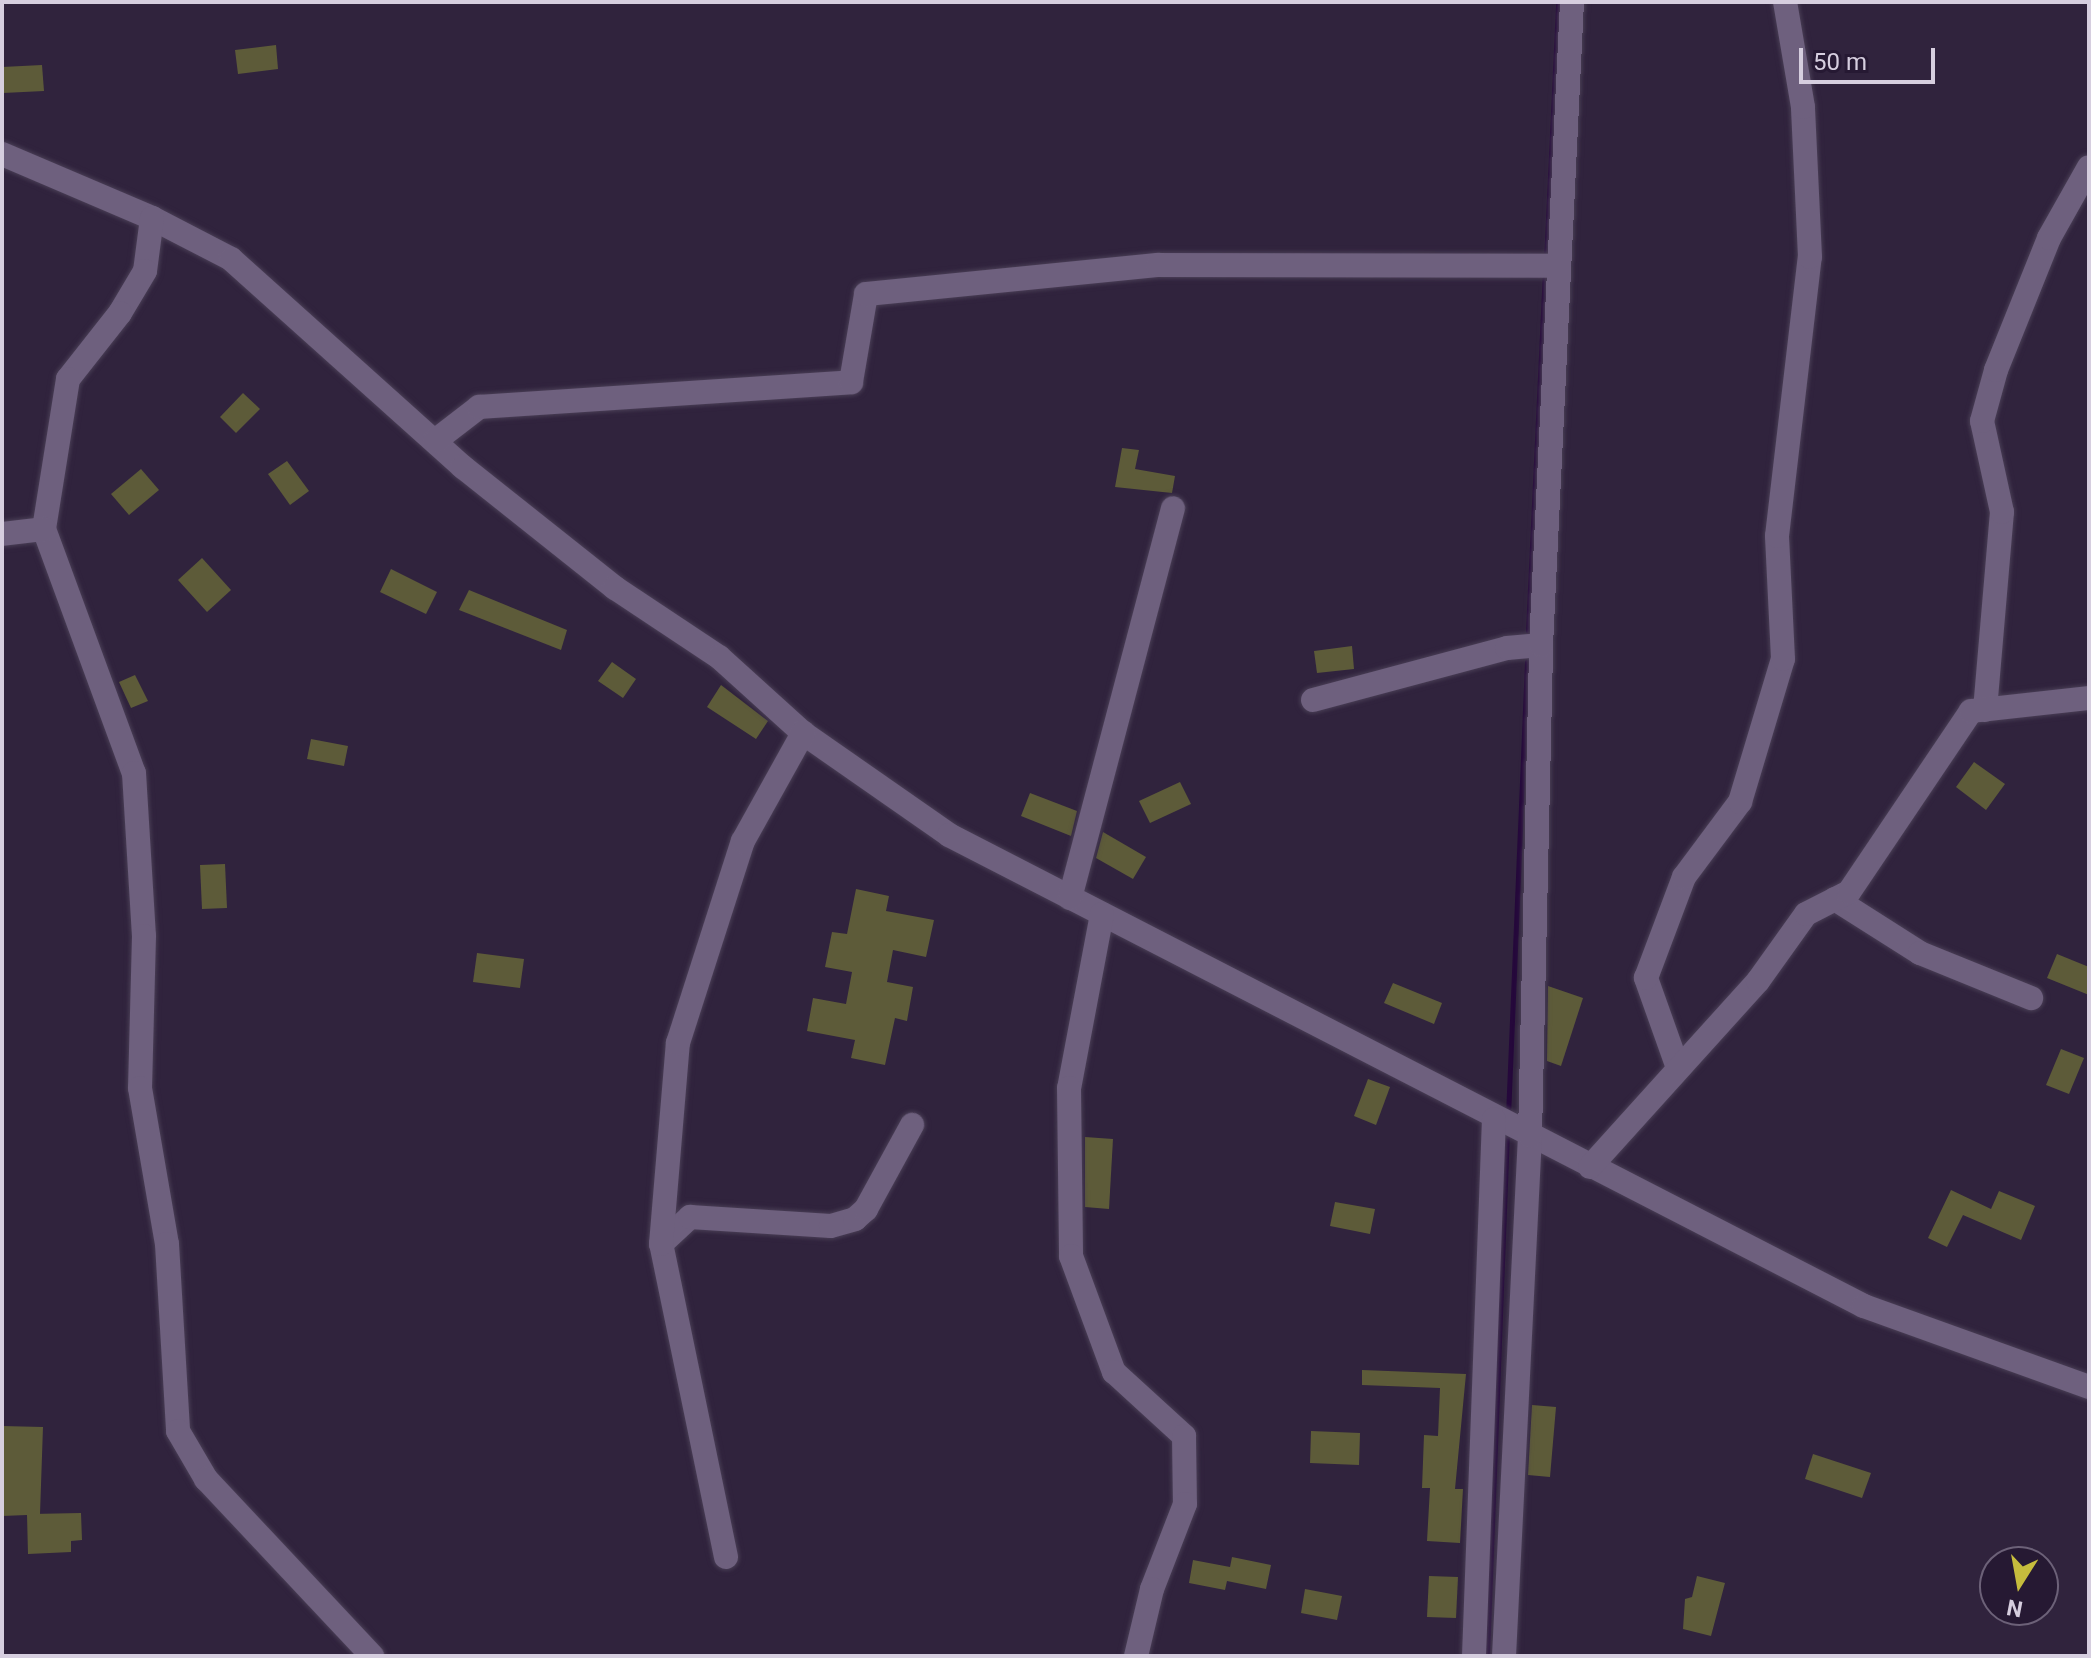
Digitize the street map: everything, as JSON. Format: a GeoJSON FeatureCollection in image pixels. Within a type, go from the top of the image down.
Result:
{"type":"FeatureCollection","features":[{"type":"Feature","properties":{"kind":"street"},"geometry":{"type":"LineString","coordinates":[[1504,1656],[1541,645],[1550,266],[1572,2]]}},
{"type":"Feature","properties":{"kind":"street"},"geometry":{"type":"LineString","coordinates":[[1678,1068],[1646,978],[1684,877],[1740,802],[1783,659],[1777,536],[1810,257],[1803,107],[1785,2]]}},
{"type":"Feature","properties":{"kind":"street"},"geometry":{"type":"LineString","coordinates":[[2,154],[152,218],[231,259],[435,441],[615,588],[719,657],[803,733],[949,835],[1494,1119],[1864,1306],[2089,1387]]}},
{"type":"Feature","properties":{"kind":"street"},"geometry":{"type":"LineString","coordinates":[[1985,710],[2002,512],[1982,421],[1996,370],[2049,238],[2089,167]]}},
{"type":"Feature","properties":{"kind":"street"},"geometry":{"type":"LineString","coordinates":[[152,218],[145,271],[120,313],[68,379],[44,529],[134,773],[144,936],[140,1088],[167,1244],[178,1431],[206,1479],[372,1656]]}},
{"type":"Feature","properties":{"kind":"street"},"geometry":{"type":"LineString","coordinates":[[435,441],[479,407],[851,382],[866,294],[1158,265],[1550,266]]}},
{"type":"Feature","properties":{"kind":"street"},"geometry":{"type":"LineString","coordinates":[[1070,898],[1173,508]]}},
{"type":"Feature","properties":{"kind":"street"},"geometry":{"type":"LineString","coordinates":[[2,534],[44,529]]}},
{"type":"Feature","properties":{"kind":"street"},"geometry":{"type":"LineString","coordinates":[[1313,700],[1507,648],[1541,645]]}},
{"type":"Feature","properties":{"kind":"street"},"geometry":{"type":"LineString","coordinates":[[1590,1167],[1758,981],[1806,914],[1849,892],[1971,711],[2089,698]]}},
{"type":"Feature","properties":{"kind":"street"},"geometry":{"type":"LineString","coordinates":[[726,1557],[661,1244],[678,1043],[743,841],[803,733]]}},
{"type":"Feature","properties":{"kind":"street"},"geometry":{"type":"LineString","coordinates":[[1835,899],[1920,953],[2031,998]]}},
{"type":"Feature","properties":{"kind":"street"},"geometry":{"type":"LineString","coordinates":[[1102,914],[1069,1088],[1071,1256],[1114,1372],[1184,1436],[1185,1504],[1152,1589],[1136,1656]]}},
{"type":"Feature","properties":{"kind":"street"},"geometry":{"type":"LineString","coordinates":[[1474,1656],[1494,1119]]}},
{"type":"Feature","properties":{"kind":"street"},"geometry":{"type":"LineString","coordinates":[[661,1244],[690,1217],[831,1226],[855,1219],[866,1209],[912,1125]]}},
{"type":"Feature","properties":{"kind":"building"},"geometry":{"type":"Polygon","coordinates":[[[276,45],[278,69],[238,74],[235,50],[276,45]]]}},
{"type":"Feature","properties":{"kind":"building"},"geometry":{"type":"Polygon","coordinates":[[[42,65],[44,91],[3,93],[2,67],[42,65]]]}},
{"type":"Feature","properties":{"kind":"building"},"geometry":{"type":"Polygon","coordinates":[[[243,393],[260,409],[236,433],[220,417],[243,393]]]}},
{"type":"Feature","properties":{"kind":"building"},"geometry":{"type":"Polygon","coordinates":[[[1122,448],[1139,450],[1135,469],[1175,476],[1172,493],[1115,487],[1122,448]]]}},
{"type":"Feature","properties":{"kind":"building"},"geometry":{"type":"Polygon","coordinates":[[[287,461],[309,491],[290,505],[268,474],[287,461]]]}},
{"type":"Feature","properties":{"kind":"building"},"geometry":{"type":"Polygon","coordinates":[[[141,469],[159,490],[129,515],[111,494],[141,469]]]}},
{"type":"Feature","properties":{"kind":"building"},"geometry":{"type":"Polygon","coordinates":[[[202,558],[231,590],[207,612],[178,580],[202,558]]]}},
{"type":"Feature","properties":{"kind":"building"},"geometry":{"type":"Polygon","coordinates":[[[391,569],[437,592],[426,614],[380,592],[391,569]]]}},
{"type":"Feature","properties":{"kind":"building"},"geometry":{"type":"Polygon","coordinates":[[[469,590],[567,630],[561,650],[459,610],[469,590]]]}},
{"type":"Feature","properties":{"kind":"building"},"geometry":{"type":"Polygon","coordinates":[[[1352,646],[1354,669],[1317,673],[1314,651],[1352,646]]]}},
{"type":"Feature","properties":{"kind":"building"},"geometry":{"type":"Polygon","coordinates":[[[612,662],[636,679],[623,698],[598,681],[612,662]]]}},
{"type":"Feature","properties":{"kind":"building"},"geometry":{"type":"Polygon","coordinates":[[[135,675],[148,701],[131,708],[119,682],[135,675]]]}},
{"type":"Feature","properties":{"kind":"building"},"geometry":{"type":"Polygon","coordinates":[[[721,685],[768,721],[756,739],[707,707],[721,685]]]}},
{"type":"Feature","properties":{"kind":"building"},"geometry":{"type":"Polygon","coordinates":[[[311,739],[348,746],[344,766],[307,759],[311,739]]]}},
{"type":"Feature","properties":{"kind":"building"},"geometry":{"type":"Polygon","coordinates":[[[1974,762],[2005,784],[1986,810],[1956,787],[1974,762]]]}},
{"type":"Feature","properties":{"kind":"building"},"geometry":{"type":"Polygon","coordinates":[[[1180,782],[1191,804],[1150,823],[1139,801],[1180,782]]]}},
{"type":"Feature","properties":{"kind":"building"},"geometry":{"type":"Polygon","coordinates":[[[1030,793],[1077,811],[1071,836],[1021,816],[1030,793]]]}},
{"type":"Feature","properties":{"kind":"building"},"geometry":{"type":"Polygon","coordinates":[[[1103,832],[1146,857],[1133,879],[1096,858],[1103,832]]]}},
{"type":"Feature","properties":{"kind":"building"},"geometry":{"type":"Polygon","coordinates":[[[225,864],[227,908],[202,909],[200,865],[225,864]]]}},
{"type":"Feature","properties":{"kind":"building"},"geometry":{"type":"Polygon","coordinates":[[[856,889],[889,896],[886,911],[934,920],[926,957],[893,950],[887,982],[913,987],[907,1021],[895,1018],[885,1065],[851,1058],[855,1040],[807,1031],[813,998],[846,1004],[852,972],[825,967],[832,932],[847,934],[856,889]]]}},
{"type":"Feature","properties":{"kind":"building"},"geometry":{"type":"Polygon","coordinates":[[[477,953],[524,959],[520,988],[473,982],[477,953]]]}},
{"type":"Feature","properties":{"kind":"building"},"geometry":{"type":"Polygon","coordinates":[[[2057,954],[2089,967],[2089,995],[2047,978],[2057,954]]]}},
{"type":"Feature","properties":{"kind":"building"},"geometry":{"type":"Polygon","coordinates":[[[1393,983],[1442,1003],[1434,1024],[1384,1003],[1393,983]]]}},
{"type":"Feature","properties":{"kind":"building"},"geometry":{"type":"Polygon","coordinates":[[[1548,986],[1583,998],[1561,1066],[1547,1061],[1548,986]]]}},
{"type":"Feature","properties":{"kind":"building"},"geometry":{"type":"Polygon","coordinates":[[[2061,1049],[2084,1058],[2069,1094],[2046,1085],[2061,1049]]]}},
{"type":"Feature","properties":{"kind":"building"},"geometry":{"type":"Polygon","coordinates":[[[1368,1079],[1390,1087],[1376,1125],[1354,1116],[1368,1079]]]}},
{"type":"Feature","properties":{"kind":"building"},"geometry":{"type":"Polygon","coordinates":[[[1085,1137],[1113,1139],[1109,1209],[1085,1207],[1085,1137]]]}},
{"type":"Feature","properties":{"kind":"building"},"geometry":{"type":"Polygon","coordinates":[[[1951,1190],[1991,1209],[1999,1191],[2035,1206],[2021,1240],[1963,1215],[1947,1247],[1928,1238],[1951,1190]]]}},
{"type":"Feature","properties":{"kind":"building"},"geometry":{"type":"Polygon","coordinates":[[[1335,1202],[1375,1209],[1370,1234],[1330,1226],[1335,1202]]]}},
{"type":"Feature","properties":{"kind":"building"},"geometry":{"type":"Polygon","coordinates":[[[1362,1370],[1466,1374],[1455,1489],[1463,1489],[1460,1543],[1427,1541],[1430,1488],[1422,1488],[1424,1435],[1438,1436],[1440,1388],[1362,1385],[1362,1370]]]}},
{"type":"Feature","properties":{"kind":"building"},"geometry":{"type":"Polygon","coordinates":[[[1532,1405],[1556,1407],[1550,1477],[1528,1475],[1532,1405]]]}},
{"type":"Feature","properties":{"kind":"building"},"geometry":{"type":"Polygon","coordinates":[[[2,1426],[43,1427],[40,1514],[81,1513],[82,1540],[71,1541],[71,1552],[28,1554],[27,1515],[2,1516],[2,1426]]]}},
{"type":"Feature","properties":{"kind":"building"},"geometry":{"type":"Polygon","coordinates":[[[1311,1431],[1360,1433],[1359,1465],[1310,1463],[1311,1431]]]}},
{"type":"Feature","properties":{"kind":"building"},"geometry":{"type":"Polygon","coordinates":[[[1813,1454],[1871,1473],[1862,1498],[1805,1479],[1813,1454]]]}},
{"type":"Feature","properties":{"kind":"building"},"geometry":{"type":"Polygon","coordinates":[[[1232,1557],[1271,1565],[1266,1589],[1227,1581],[1225,1590],[1189,1583],[1193,1560],[1230,1567],[1232,1557]]]}},
{"type":"Feature","properties":{"kind":"building"},"geometry":{"type":"Polygon","coordinates":[[[1429,1576],[1458,1577],[1456,1618],[1427,1617],[1429,1576]]]}},
{"type":"Feature","properties":{"kind":"building"},"geometry":{"type":"Polygon","coordinates":[[[1697,1576],[1725,1583],[1711,1636],[1683,1629],[1685,1599],[1692,1597],[1697,1576]]]}},
{"type":"Feature","properties":{"kind":"building"},"geometry":{"type":"Polygon","coordinates":[[[1305,1589],[1342,1596],[1337,1620],[1301,1613],[1305,1589]]]}},
{"type":"Feature","properties":{"kind":"waterway"},"geometry":{"type":"LineString","coordinates":[[1546,261],[1558,2]]}},
{"type":"Feature","properties":{"kind":"waterway"},"geometry":{"type":"LineString","coordinates":[[1528,631],[1545,275]]}},
{"type":"Feature","properties":{"kind":"waterway"},"geometry":{"type":"LineString","coordinates":[[1508,1116],[1527,661]]}},
{"type":"Feature","properties":{"kind":"waterway"},"geometry":{"type":"LineString","coordinates":[[1487,1656],[1507,1130]]}}]}
